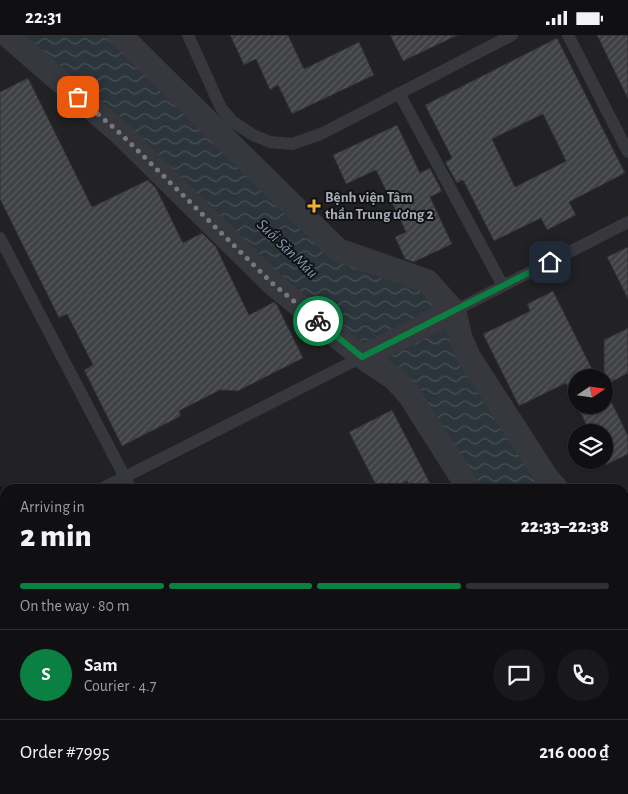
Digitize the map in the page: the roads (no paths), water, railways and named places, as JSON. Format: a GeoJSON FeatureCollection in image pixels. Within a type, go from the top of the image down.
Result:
{"type":"FeatureCollection","features":[{"type":"Feature","properties":{"kind":"street"},"geometry":{"type":"LineString","coordinates":[[8,35],[121,134],[272,283],[362,357],[395,379],[410,396],[466,484]]}},
{"type":"Feature","properties":{"kind":"street"},"geometry":{"type":"LineString","coordinates":[[120,35],[338,250],[427,281],[454,311],[461,339],[469,357],[547,479],[552,484]]}},
{"type":"Feature","properties":{"kind":"street"},"geometry":{"type":"LineString","coordinates":[[362,357],[454,311]]}},
{"type":"Feature","properties":{"kind":"lane"},"geometry":{"type":"LineString","coordinates":[[188,35],[221,108],[232,121],[253,135],[270,142],[292,144],[321,134],[512,35]]}},
{"type":"Feature","properties":{"kind":"lane"},"geometry":{"type":"LineString","coordinates":[[568,35],[628,152]]}},
{"type":"Feature","properties":{"kind":"lane"},"geometry":{"type":"LineString","coordinates":[[399,93],[502,286]]}},
{"type":"Feature","properties":{"kind":"lane"},"geometry":{"type":"LineString","coordinates":[[454,311],[628,222]]}},
{"type":"Feature","properties":{"kind":"lane"},"geometry":{"type":"LineString","coordinates":[[0,238],[128,484]]}},
{"type":"Feature","properties":{"kind":"lane"},"geometry":{"type":"LineString","coordinates":[[111,484],[362,357]]}},
{"type":"Feature","properties":{"kind":"water","name":"Suối Săn Máu"},"geometry":{"type":"Polygon","coordinates":[[[19,35],[109,35],[331,254],[422,288],[438,303],[543,484],[474,484],[368,348],[359,339],[288,286],[19,35]]]}},
{"type":"Feature","properties":{"kind":"place","name":"Bệnh viện Tâm thần Trung ương 2"},"geometry":{"type":"Point","coordinates":[314,206]}}]}
